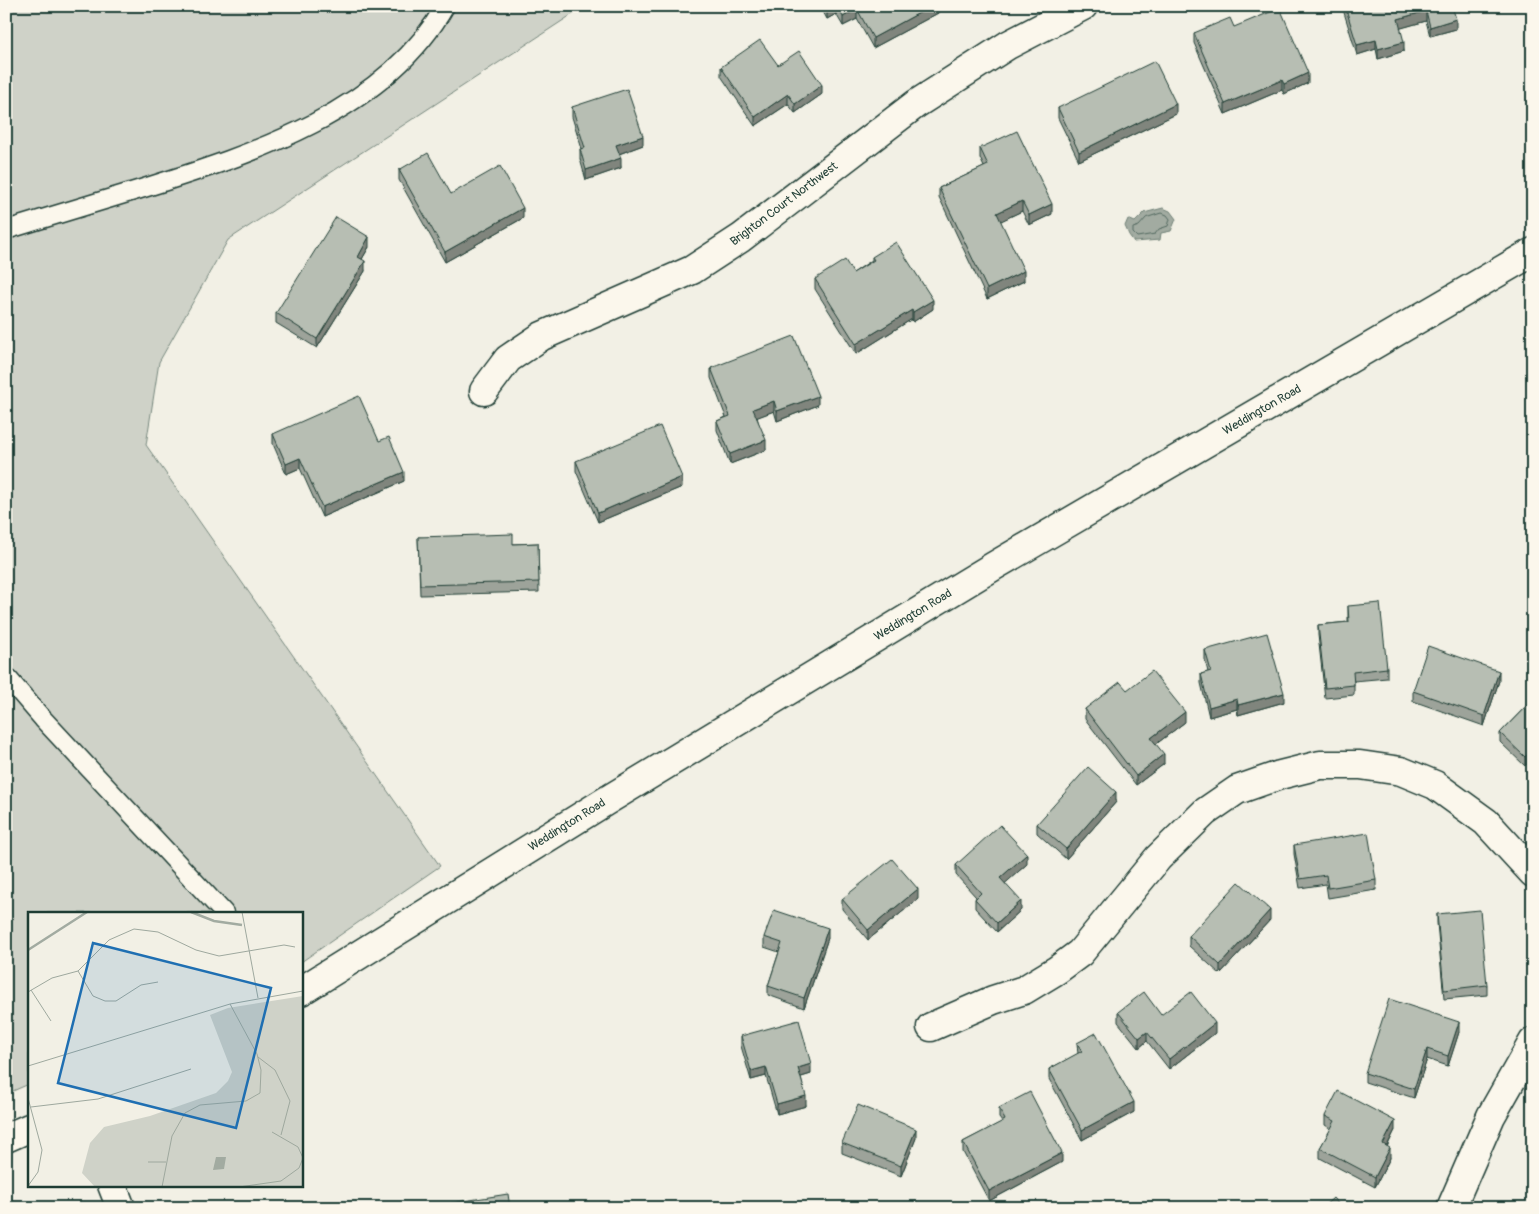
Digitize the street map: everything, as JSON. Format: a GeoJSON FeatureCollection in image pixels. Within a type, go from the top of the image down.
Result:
{"type":"FeatureCollection","features":[{"type":"Feature","properties":{"kind":"street","name":"Brighton Court Northwest"},"geometry":{"type":"LineString","coordinates":[[484,391],[508,359],[542,336],[692,270],[741,238],[916,104],[1008,45],[1082,6]]}},
{"type":"Feature","properties":{"kind":"street","name":"Weddington Road"},"geometry":{"type":"LineString","coordinates":[[302,990],[606,801],[994,566],[1533,252]]}},
{"type":"Feature","properties":{"kind":"street"},"geometry":{"type":"LineString","coordinates":[[931,1027],[993,1000],[1024,990],[1057,970],[1080,953],[1158,858],[1205,812],[1237,790],[1280,775],[1320,765],[1360,765],[1401,771],[1435,784],[1486,822],[1533,872]]}},
{"type":"Feature","properties":{"kind":"street"},"geometry":{"type":"LineString","coordinates":[[1451,1208],[1491,1116],[1533,1042]]}},
{"type":"Feature","properties":{"kind":"street"},"geometry":{"type":"LineString","coordinates":[[6,1138],[28,1128]]}},
{"type":"Feature","properties":{"kind":"street"},"geometry":{"type":"LineString","coordinates":[[112,1186],[121,1208]]}},
{"type":"Feature","properties":{"kind":"lane"},"geometry":{"type":"LineString","coordinates":[[6,230],[222,164],[278,142],[339,110],[377,84],[413,49],[445,6]]}},
{"type":"Feature","properties":{"kind":"lane"},"geometry":{"type":"LineString","coordinates":[[6,676],[43,720],[223,912]]}},
{"type":"Feature","properties":{"kind":"shaded area"},"geometry":{"type":"Polygon","coordinates":[[[6,6],[585,6],[228,240],[159,362],[146,445],[440,866],[302,961],[302,912],[28,912],[28,1084],[6,1094],[6,6]]]}},
{"type":"Feature","properties":{"kind":"water"},"geometry":{"type":"Polygon","coordinates":[[[1163,208],[1170,211],[1176,219],[1171,231],[1161,233],[1160,240],[1134,242],[1125,226],[1128,219],[1135,222],[1144,213],[1163,208]]]}},
{"type":"Feature","properties":{"kind":"building"},"geometry":{"type":"Polygon","coordinates":[[[837,6],[932,6],[873,38],[857,9],[843,17],[837,6]]]}},
{"type":"Feature","properties":{"kind":"building"},"geometry":{"type":"Polygon","coordinates":[[[1345,6],[1452,6],[1456,19],[1430,27],[1426,11],[1398,19],[1404,42],[1378,49],[1376,40],[1357,45],[1345,6]]]}},
{"type":"Feature","properties":{"kind":"building"},"geometry":{"type":"Polygon","coordinates":[[[1280,8],[1308,73],[1284,84],[1282,80],[1225,104],[1194,33],[1230,18],[1234,27],[1280,8]]]}},
{"type":"Feature","properties":{"kind":"building"},"geometry":{"type":"Polygon","coordinates":[[[760,40],[778,65],[799,51],[822,85],[795,104],[788,94],[755,117],[721,67],[760,40]]]}},
{"type":"Feature","properties":{"kind":"building"},"geometry":{"type":"Polygon","coordinates":[[[1155,61],[1176,104],[1079,152],[1058,108],[1155,61]]]}},
{"type":"Feature","properties":{"kind":"building"},"geometry":{"type":"Polygon","coordinates":[[[627,89],[643,136],[616,145],[621,158],[586,170],[580,149],[585,148],[572,107],[627,89]]]}},
{"type":"Feature","properties":{"kind":"building"},"geometry":{"type":"Polygon","coordinates":[[[1017,131],[1052,204],[1029,215],[1022,201],[997,213],[1024,271],[987,289],[939,188],[988,165],[980,148],[1017,131]]]}},
{"type":"Feature","properties":{"kind":"building"},"geometry":{"type":"Polygon","coordinates":[[[428,153],[451,194],[500,166],[523,208],[445,252],[399,170],[428,153]]]}},
{"type":"Feature","properties":{"kind":"building"},"geometry":{"type":"Polygon","coordinates":[[[336,217],[369,237],[358,257],[365,261],[317,339],[276,313],[336,217]]]}},
{"type":"Feature","properties":{"kind":"building"},"geometry":{"type":"Polygon","coordinates":[[[896,242],[933,300],[913,312],[912,310],[856,344],[815,279],[845,260],[853,273],[874,260],[872,257],[896,242]]]}},
{"type":"Feature","properties":{"kind":"building"},"geometry":{"type":"Polygon","coordinates":[[[794,336],[818,396],[777,411],[774,401],[753,409],[766,440],[730,454],[717,421],[730,416],[711,368],[794,336]]]}},
{"type":"Feature","properties":{"kind":"building"},"geometry":{"type":"Polygon","coordinates":[[[359,396],[379,441],[389,437],[404,472],[322,507],[300,458],[286,464],[273,434],[359,396]]]}},
{"type":"Feature","properties":{"kind":"building"},"geometry":{"type":"Polygon","coordinates":[[[660,426],[682,477],[598,513],[576,461],[660,426]]]}},
{"type":"Feature","properties":{"kind":"building"},"geometry":{"type":"Polygon","coordinates":[[[513,534],[513,544],[538,543],[539,582],[420,585],[418,537],[513,534]]]}},
{"type":"Feature","properties":{"kind":"building"},"geometry":{"type":"Polygon","coordinates":[[[1380,603],[1387,668],[1353,672],[1354,685],[1325,688],[1318,625],[1349,622],[1348,606],[1380,603]]]}},
{"type":"Feature","properties":{"kind":"building"},"geometry":{"type":"Polygon","coordinates":[[[1267,633],[1284,693],[1238,705],[1237,699],[1209,707],[1201,674],[1211,671],[1205,650],[1267,633]]]}},
{"type":"Feature","properties":{"kind":"building"},"geometry":{"type":"Polygon","coordinates":[[[1428,646],[1499,671],[1484,716],[1413,691],[1428,646]]]}},
{"type":"Feature","properties":{"kind":"building"},"geometry":{"type":"Polygon","coordinates":[[[1152,671],[1185,712],[1151,738],[1164,754],[1136,776],[1085,709],[1120,682],[1127,690],[1152,671]]]}},
{"type":"Feature","properties":{"kind":"building"},"geometry":{"type":"Polygon","coordinates":[[[1533,699],[1533,749],[1525,757],[1500,733],[1533,699]]]}},
{"type":"Feature","properties":{"kind":"building"},"geometry":{"type":"Polygon","coordinates":[[[1088,767],[1116,792],[1066,849],[1037,824],[1088,767]]]}},
{"type":"Feature","properties":{"kind":"building"},"geometry":{"type":"Polygon","coordinates":[[[1000,825],[1027,854],[1000,878],[1021,901],[997,923],[975,899],[981,893],[956,865],[1000,825]]]}},
{"type":"Feature","properties":{"kind":"building"},"geometry":{"type":"Polygon","coordinates":[[[1368,833],[1376,880],[1328,888],[1326,875],[1300,879],[1294,845],[1368,833]]]}},
{"type":"Feature","properties":{"kind":"building"},"geometry":{"type":"Polygon","coordinates":[[[892,859],[918,889],[868,930],[842,899],[892,859]]]}},
{"type":"Feature","properties":{"kind":"building"},"geometry":{"type":"Polygon","coordinates":[[[1239,882],[1270,910],[1220,965],[1189,936],[1239,882]]]}},
{"type":"Feature","properties":{"kind":"building"},"geometry":{"type":"Polygon","coordinates":[[[774,910],[828,928],[804,998],[768,986],[782,943],[764,937],[774,910]]]}},
{"type":"Feature","properties":{"kind":"building"},"geometry":{"type":"Polygon","coordinates":[[[1480,910],[1487,985],[1444,990],[1437,914],[1480,910]]]}},
{"type":"Feature","properties":{"kind":"building"},"geometry":{"type":"Polygon","coordinates":[[[1144,992],[1161,1015],[1191,992],[1215,1023],[1169,1059],[1147,1032],[1139,1038],[1118,1012],[1144,992]]]}},
{"type":"Feature","properties":{"kind":"building"},"geometry":{"type":"Polygon","coordinates":[[[1389,999],[1459,1022],[1448,1056],[1427,1049],[1414,1089],[1365,1073],[1389,999]]]}},
{"type":"Feature","properties":{"kind":"building"},"geometry":{"type":"Polygon","coordinates":[[[799,1020],[811,1064],[798,1068],[806,1096],[777,1104],[766,1067],[751,1071],[741,1036],[799,1020]]]}},
{"type":"Feature","properties":{"kind":"building"},"geometry":{"type":"Polygon","coordinates":[[[1096,1033],[1134,1102],[1082,1130],[1049,1069],[1082,1051],[1077,1043],[1096,1033]]]}},
{"type":"Feature","properties":{"kind":"building"},"geometry":{"type":"Polygon","coordinates":[[[1338,1091],[1395,1121],[1383,1144],[1390,1148],[1375,1177],[1320,1148],[1335,1121],[1325,1116],[1338,1091]]]}},
{"type":"Feature","properties":{"kind":"building"},"geometry":{"type":"Polygon","coordinates":[[[1030,1092],[1062,1153],[989,1191],[963,1142],[1005,1120],[999,1108],[1030,1092]]]}},
{"type":"Feature","properties":{"kind":"building"},"geometry":{"type":"Polygon","coordinates":[[[858,1105],[916,1129],[901,1166],[842,1143],[858,1105]]]}},
{"type":"Feature","properties":{"kind":"building"},"geometry":{"type":"Polygon","coordinates":[[[508,1194],[510,1208],[452,1208],[451,1203],[508,1194]]]}},
{"type":"Feature","properties":{"kind":"building"},"geometry":{"type":"Polygon","coordinates":[[[1333,1198],[1342,1208],[1322,1208],[1333,1198]]]}}]}
